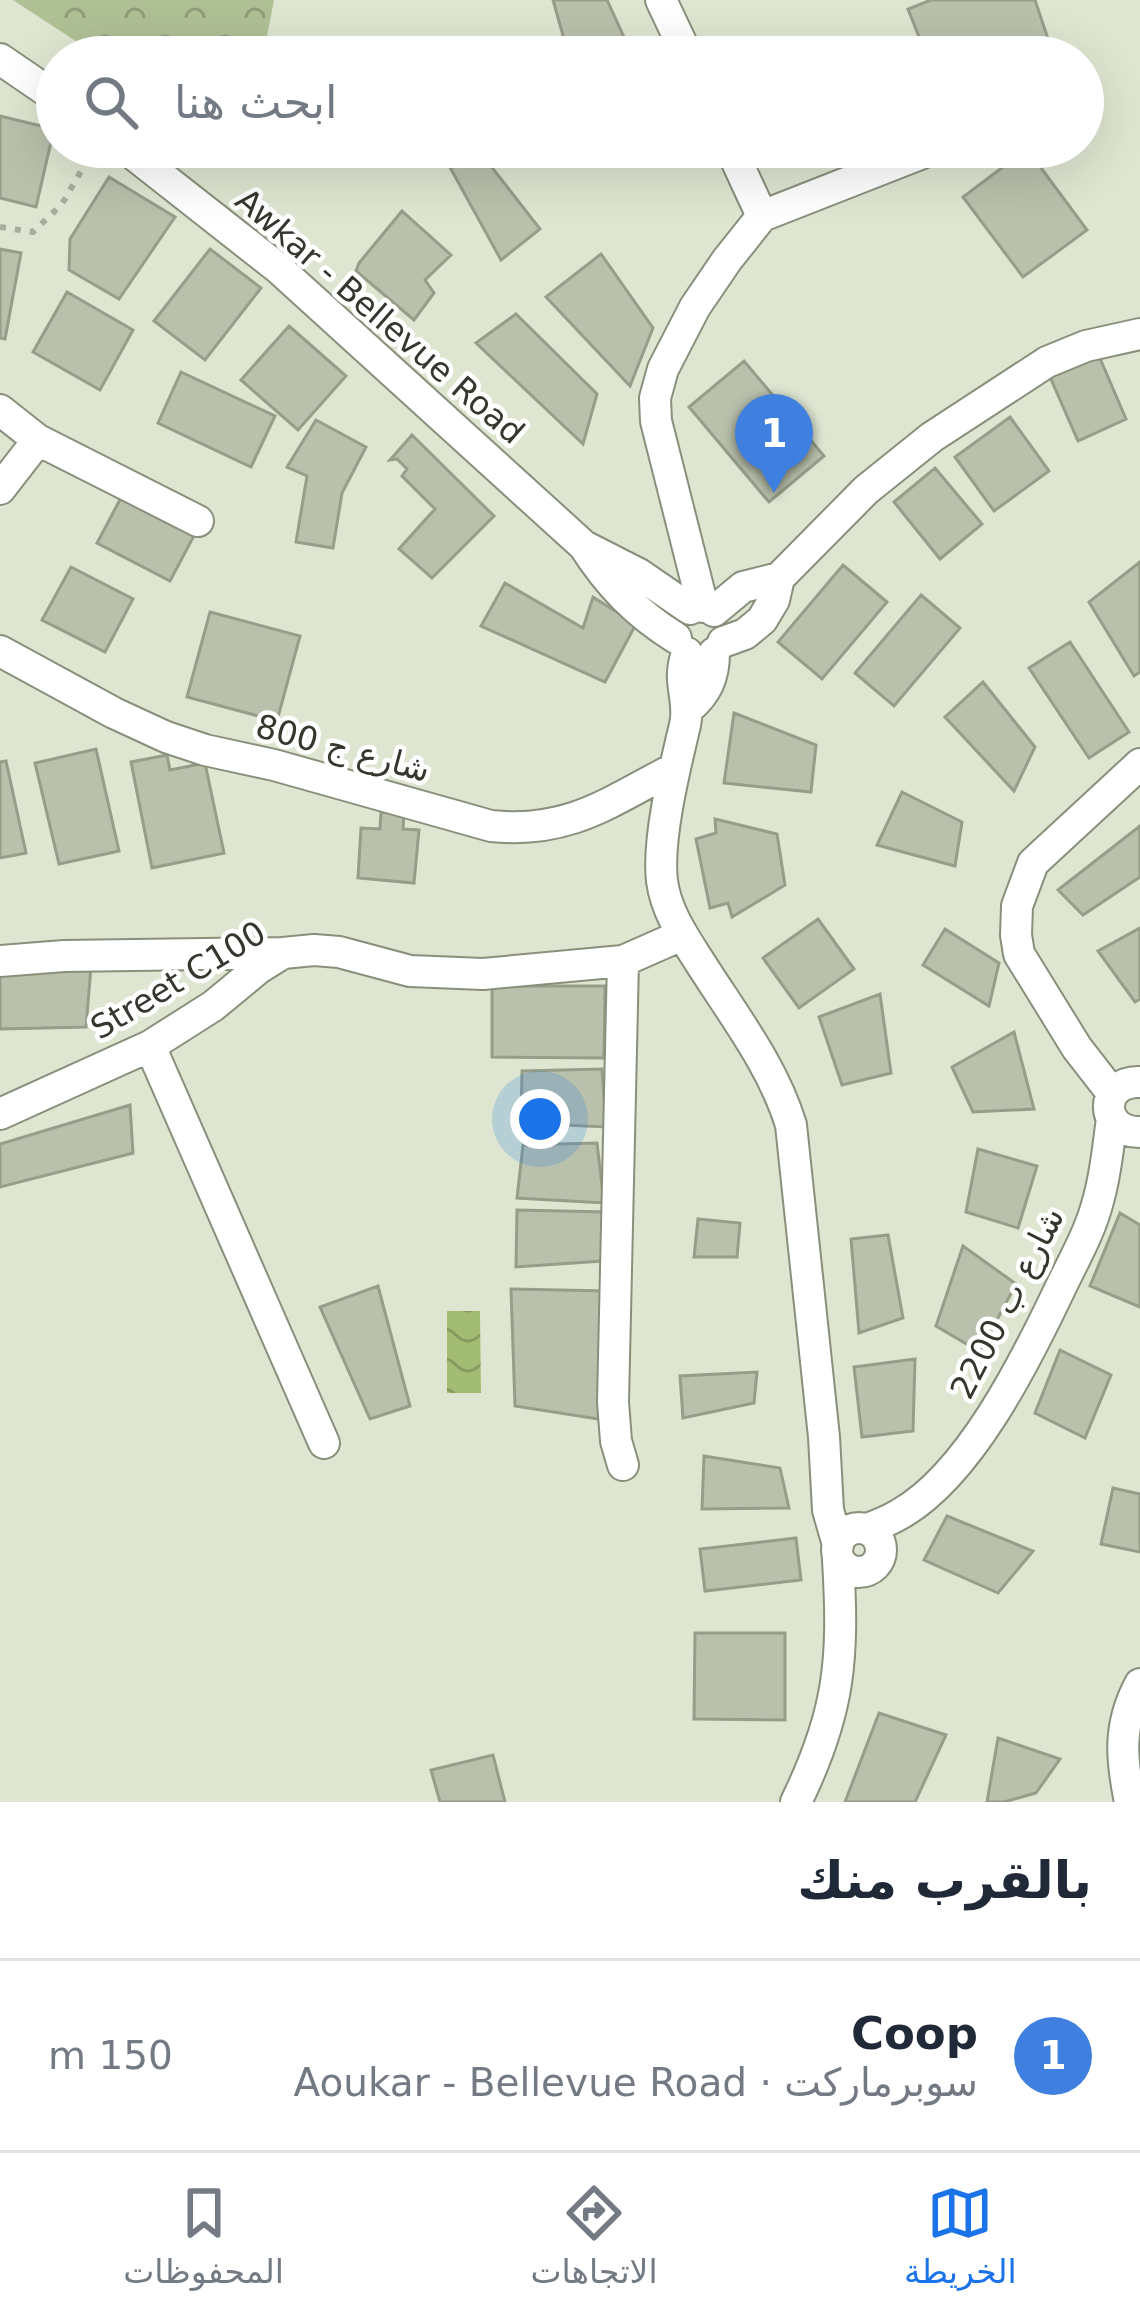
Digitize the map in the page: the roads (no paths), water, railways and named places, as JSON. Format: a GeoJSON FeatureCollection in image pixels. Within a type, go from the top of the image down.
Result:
{"type":"FeatureCollection","features":[{"type":"Feature","properties":{"kind":"street"},"geometry":{"type":"LineString","coordinates":[[661,0],[678,36]]}},
{"type":"Feature","properties":{"kind":"street"},"geometry":{"type":"LineString","coordinates":[[0,58],[36,83]]}},
{"type":"Feature","properties":{"kind":"street","name":"Awkar - Bellevue Road"},"geometry":{"type":"LineString","coordinates":[[151,168],[278,268],[584,546],[702,609]]}},
{"type":"Feature","properties":{"kind":"street"},"geometry":{"type":"LineString","coordinates":[[740,168],[763,216]]}},
{"type":"Feature","properties":{"kind":"street"},"geometry":{"type":"LineString","coordinates":[[796,1802],[834,1706],[841,1602],[857,1548],[824,1437],[791,1125],[782,1092],[682,934],[662,882],[662,854],[688,709],[681,682],[700,647],[726,631],[722,620],[702,609],[661,443],[655,398],[663,369],[695,307],[763,216],[885,168]]}},
{"type":"Feature","properties":{"kind":"street"},"geometry":{"type":"LineString","coordinates":[[700,647],[675,627],[680,616],[743,587],[779,578],[866,490],[932,436],[1046,362],[1086,346],[1140,334]]}},
{"type":"Feature","properties":{"kind":"street"},"geometry":{"type":"LineString","coordinates":[[0,410],[38,440],[198,521]]}},
{"type":"Feature","properties":{"kind":"street"},"geometry":{"type":"LineString","coordinates":[[0,489],[38,440]]}},
{"type":"Feature","properties":{"kind":"street","name":"Awkar - Bellevue Road"},"geometry":{"type":"LineString","coordinates":[[584,546],[601,574],[648,621],[700,647]]}},
{"type":"Feature","properties":{"kind":"street"},"geometry":{"type":"LineString","coordinates":[[700,647],[745,634],[762,620],[774,600],[779,578]]}},
{"type":"Feature","properties":{"kind":"street","name":"شارع ج 800"},"geometry":{"type":"LineString","coordinates":[[0,651],[114,713],[205,750],[491,826],[524,828],[567,822],[675,768]]}},
{"type":"Feature","properties":{"kind":"street"},"geometry":{"type":"LineString","coordinates":[[1128,1107],[1077,1048],[1019,954],[1017,906],[1033,863],[1140,764]]}},
{"type":"Feature","properties":{"kind":"street","name":"Street C100"},"geometry":{"type":"LineString","coordinates":[[0,1114],[150,1046],[284,953],[338,952],[410,971],[483,974],[623,962],[682,934]]}},
{"type":"Feature","properties":{"kind":"street"},"geometry":{"type":"LineString","coordinates":[[0,961],[284,953]]}},
{"type":"Feature","properties":{"kind":"street"},"geometry":{"type":"LineString","coordinates":[[623,962],[614,1402],[623,1465]]}},
{"type":"Feature","properties":{"kind":"street"},"geometry":{"type":"LineString","coordinates":[[150,1046],[324,1443]]}},
{"type":"Feature","properties":{"kind":"street","name":"شارع ب 2200"},"geometry":{"type":"LineString","coordinates":[[857,1548],[925,1496],[960,1458],[1022,1368],[1089,1228],[1128,1107]]}},
{"type":"Feature","properties":{"kind":"street"},"geometry":{"type":"LineString","coordinates":[[1130,1802],[1121,1760],[1125,1719],[1140,1684]]}},
{"type":"Feature","properties":{"kind":"water"},"geometry":{"type":"Polygon","coordinates":[[[447,1311],[480,1311],[481,1393],[447,1393],[447,1311]]]}},
{"type":"Feature","properties":{"kind":"place","name":"Coop"},"geometry":{"type":"Point","coordinates":[774,493]}}]}
